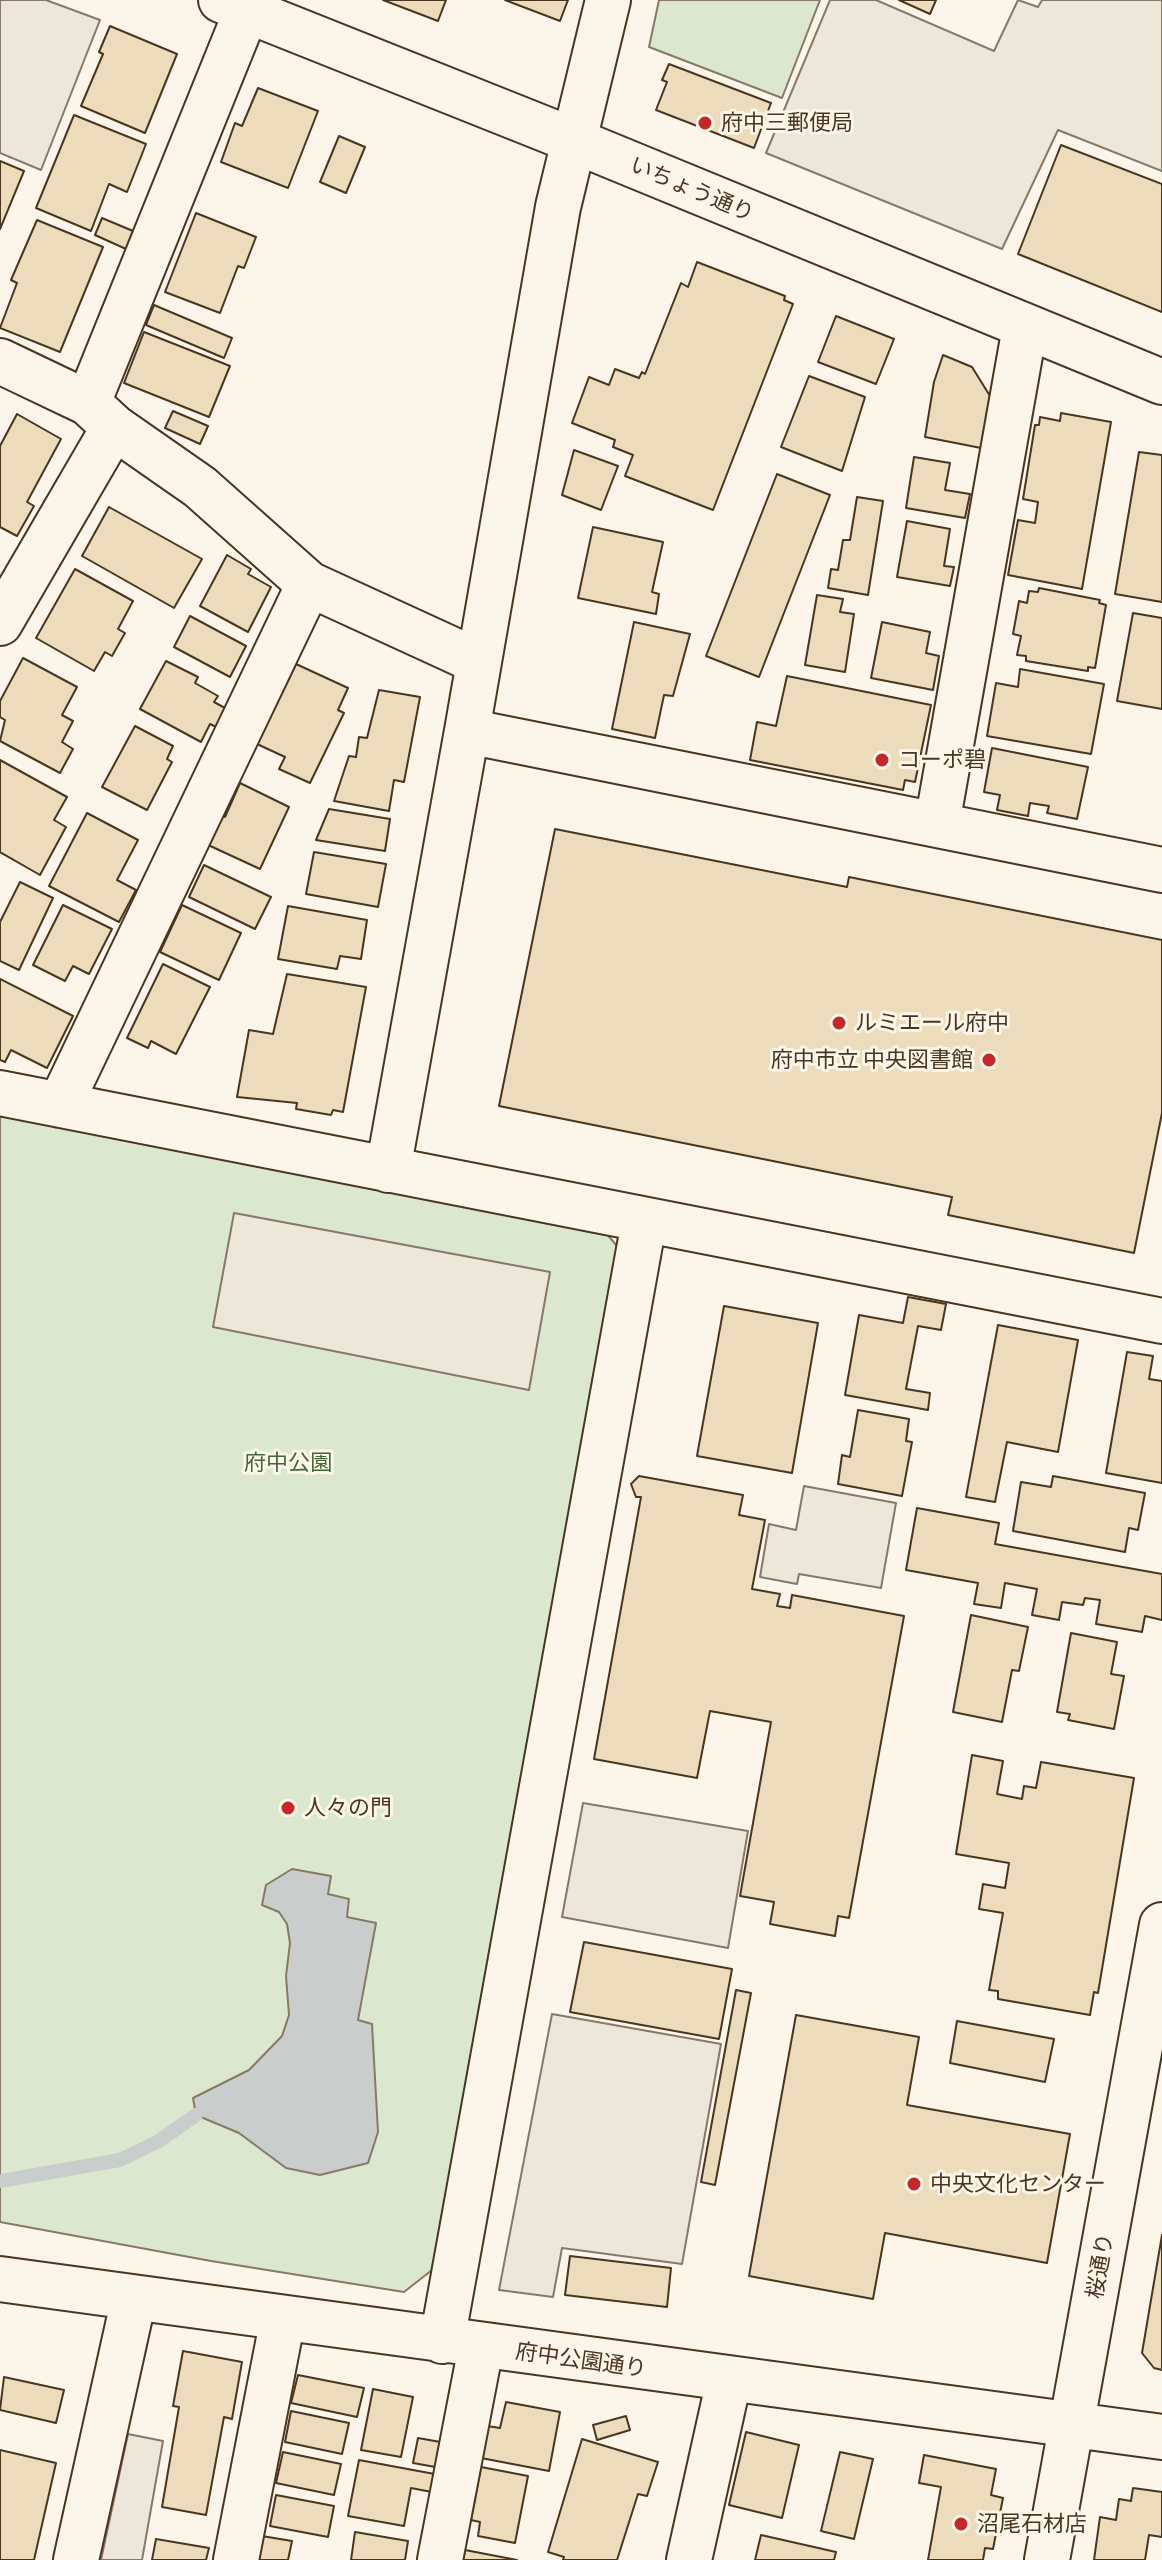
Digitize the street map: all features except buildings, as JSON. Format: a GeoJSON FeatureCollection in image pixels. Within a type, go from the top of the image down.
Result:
{"type":"FeatureCollection","features":[{"type":"Feature","properties":{"kind":"street"},"geometry":{"type":"LineString","coordinates":[[388,1170],[558,207],[608,0]]}},
{"type":"Feature","properties":{"kind":"street"},"geometry":{"type":"LineString","coordinates":[[0,623],[101,415],[234,5]]}},
{"type":"Feature","properties":{"kind":"street","name":"いちょう通り"},"geometry":{"type":"LineString","coordinates":[[234,5],[1162,382]]}},
{"type":"Feature","properties":{"kind":"street"},"geometry":{"type":"LineString","coordinates":[[937,824],[1025,327]]}},
{"type":"Feature","properties":{"kind":"street"},"geometry":{"type":"LineString","coordinates":[[0,361],[101,415],[200,487],[309,584],[479,662]]}},
{"type":"Feature","properties":{"kind":"street"},"geometry":{"type":"LineString","coordinates":[[60,1105],[309,584]]}},
{"type":"Feature","properties":{"kind":"street"},"geometry":{"type":"LineString","coordinates":[[467,731],[1162,870]]}},
{"type":"Feature","properties":{"kind":"street"},"geometry":{"type":"LineString","coordinates":[[0,1093],[644,1222],[1162,1321]]}},
{"type":"Feature","properties":{"kind":"street"},"geometry":{"type":"LineString","coordinates":[[440,2560],[462,2344],[644,1222]]}},
{"type":"Feature","properties":{"kind":"street","name":"桜通り"},"geometry":{"type":"LineString","coordinates":[[1047,2560],[1162,1925]]}},
{"type":"Feature","properties":{"kind":"street","name":"府中公園通り"},"geometry":{"type":"LineString","coordinates":[[0,2279],[1162,2437]]}},
{"type":"Feature","properties":{"kind":"street"},"geometry":{"type":"LineString","coordinates":[[76,2560],[134,2298]]}},
{"type":"Feature","properties":{"kind":"street"},"geometry":{"type":"LineString","coordinates":[[236,2560],[283,2318]]}},
{"type":"Feature","properties":{"kind":"street"},"geometry":{"type":"LineString","coordinates":[[689,2560],[729,2380]]}},
{"type":"Feature","properties":{"kind":"green space"},"geometry":{"type":"Polygon","coordinates":[[[659,0],[820,0],[782,98],[649,47],[659,0]]]}},
{"type":"Feature","properties":{"kind":"green space","name":"府中公園"},"geometry":{"type":"Polygon","coordinates":[[[0,1109],[605,1232],[617,1246],[432,2270],[404,2292],[211,2261],[0,2222],[0,1109]]]}},
{"type":"Feature","properties":{"kind":"shaded area"},"geometry":{"type":"Polygon","coordinates":[[[0,0],[46,0],[100,20],[41,170],[0,153],[0,0]]]}},
{"type":"Feature","properties":{"kind":"shaded area"},"geometry":{"type":"Polygon","coordinates":[[[830,0],[876,0],[994,51],[1018,0],[1038,7],[1042,0],[1162,0],[1162,171],[1058,130],[1002,249],[766,153],[830,0]]]}},
{"type":"Feature","properties":{"kind":"shaded area"},"geometry":{"type":"Polygon","coordinates":[[[234,1213],[550,1272],[529,1390],[213,1327],[234,1213]]]}},
{"type":"Feature","properties":{"kind":"shaded area"},"geometry":{"type":"Polygon","coordinates":[[[804,1486],[896,1503],[881,1588],[799,1574],[797,1584],[760,1577],[769,1524],[796,1530],[804,1486]]]}},
{"type":"Feature","properties":{"kind":"shaded area"},"geometry":{"type":"Polygon","coordinates":[[[583,1803],[748,1831],[728,1948],[562,1917],[583,1803]]]}},
{"type":"Feature","properties":{"kind":"shaded area"},"geometry":{"type":"Polygon","coordinates":[[[292,1869],[331,1876],[328,1894],[349,1899],[347,1917],[376,1923],[358,2020],[372,2024],[378,2132],[368,2163],[320,2175],[286,2168],[239,2133],[196,2115],[193,2098],[249,2070],[282,2036],[289,2015],[286,1976],[290,1943],[287,1924],[279,1912],[262,1905],[266,1885],[292,1869]]]}},
{"type":"Feature","properties":{"kind":"shaded area"},"geometry":{"type":"Polygon","coordinates":[[[552,2014],[721,2044],[682,2264],[562,2248],[553,2297],[499,2290],[552,2014]]]}},
{"type":"Feature","properties":{"kind":"shaded area"},"geometry":{"type":"Polygon","coordinates":[[[128,2434],[163,2441],[142,2560],[101,2560],[128,2434]]]}},
{"type":"Feature","properties":{"kind":"waterway"},"geometry":{"type":"LineString","coordinates":[[0,2181],[120,2160],[159,2141],[196,2115]]}},
{"type":"Feature","properties":{"kind":"place","name":"府中三郵便局"},"geometry":{"type":"Point","coordinates":[705,123]}},
{"type":"Feature","properties":{"kind":"place","name":"コーポ碧"},"geometry":{"type":"Point","coordinates":[882,760]}},
{"type":"Feature","properties":{"kind":"place","name":"ルミエール府中"},"geometry":{"type":"Point","coordinates":[839,1023]}},
{"type":"Feature","properties":{"kind":"place","name":"府中市立 中央図書館"},"geometry":{"type":"Point","coordinates":[989,1060]}},
{"type":"Feature","properties":{"kind":"place","name":"人々の門"},"geometry":{"type":"Point","coordinates":[288,1808]}},
{"type":"Feature","properties":{"kind":"place","name":"中央文化センター"},"geometry":{"type":"Point","coordinates":[914,2184]}},
{"type":"Feature","properties":{"kind":"place","name":"沼尾石材店"},"geometry":{"type":"Point","coordinates":[961,2524]}}]}
